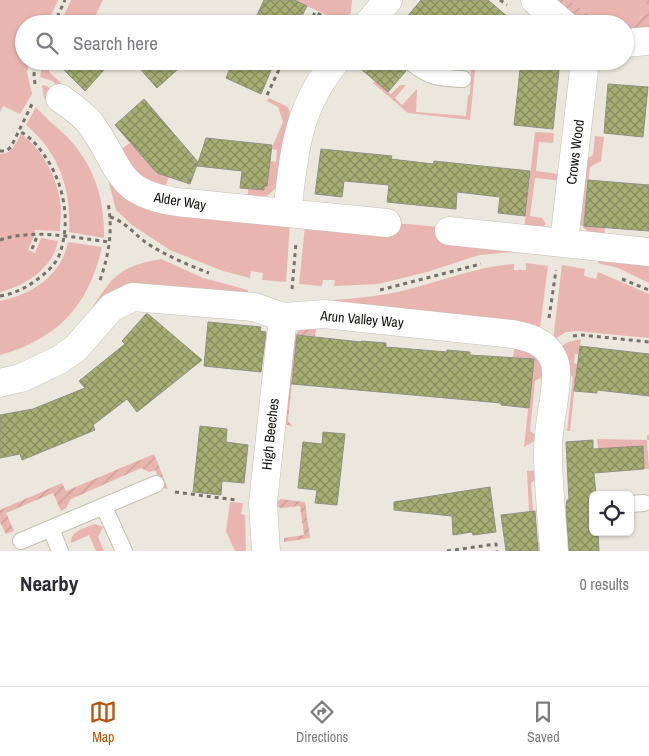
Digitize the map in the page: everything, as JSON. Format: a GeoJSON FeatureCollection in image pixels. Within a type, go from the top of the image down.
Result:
{"type":"FeatureCollection","features":[{"type":"Feature","properties":{"kind":"street"},"geometry":{"type":"LineString","coordinates":[[376,15],[388,0]]}},
{"type":"Feature","properties":{"kind":"street"},"geometry":{"type":"LineString","coordinates":[[535,0],[553,15]]}},
{"type":"Feature","properties":{"kind":"street"},"geometry":{"type":"LineString","coordinates":[[634,42],[649,41]]}},
{"type":"Feature","properties":{"kind":"street"},"geometry":{"type":"LineString","coordinates":[[293,214],[296,141],[301,122],[319,84],[329,70]]}},
{"type":"Feature","properties":{"kind":"street","name":"Crows Wood"},"geometry":{"type":"LineString","coordinates":[[562,242],[584,70]]}},
{"type":"Feature","properties":{"kind":"street","name":"Alder Way"},"geometry":{"type":"LineString","coordinates":[[47,100],[88,121],[125,180],[137,190],[150,196],[164,200],[387,223]]}},
{"type":"Feature","properties":{"kind":"street"},"geometry":{"type":"LineString","coordinates":[[449,231],[649,252]]}},
{"type":"Feature","properties":{"kind":"street","name":"Arun Valley Way"},"geometry":{"type":"LineString","coordinates":[[0,383],[21,378],[59,360],[76,348],[112,307],[133,297],[254,307],[286,317],[324,314],[512,334],[528,337],[544,346]]}},
{"type":"Feature","properties":{"kind":"street","name":"High Beeches"},"geometry":{"type":"LineString","coordinates":[[266,551],[263,503],[286,317]]}},
{"type":"Feature","properties":{"kind":"street"},"geometry":{"type":"LineString","coordinates":[[544,346],[554,359],[556,375],[548,452],[560,510],[554,551]]}},
{"type":"Feature","properties":{"kind":"lane"},"geometry":{"type":"LineString","coordinates":[[421,70],[428,75],[439,78],[463,79]]}},
{"type":"Feature","properties":{"kind":"lane"},"geometry":{"type":"LineString","coordinates":[[22,541],[156,484]]}},
{"type":"Feature","properties":{"kind":"lane"},"geometry":{"type":"LineString","coordinates":[[104,507],[124,551]]}},
{"type":"Feature","properties":{"kind":"lane"},"geometry":{"type":"LineString","coordinates":[[51,529],[60,551]]}},
{"type":"Feature","properties":{"kind":"path"},"geometry":{"type":"LineString","coordinates":[[58,15],[66,0]]}},
{"type":"Feature","properties":{"kind":"path"},"geometry":{"type":"LineString","coordinates":[[35,70],[35,86]]}},
{"type":"Feature","properties":{"kind":"path"},"geometry":{"type":"LineString","coordinates":[[267,95],[279,70]]}},
{"type":"Feature","properties":{"kind":"path"},"geometry":{"type":"LineString","coordinates":[[0,151],[6,151],[11,147],[19,131],[47,100]]}},
{"type":"Feature","properties":{"kind":"path"},"geometry":{"type":"LineString","coordinates":[[0,296],[16,292],[48,271],[60,253],[63,237],[65,205],[59,182],[36,144],[19,131]]}},
{"type":"Feature","properties":{"kind":"path"},"geometry":{"type":"LineString","coordinates":[[98,285],[110,242],[110,217],[106,196]]}},
{"type":"Feature","properties":{"kind":"path"},"geometry":{"type":"LineString","coordinates":[[286,317],[292,289],[293,214]]}},
{"type":"Feature","properties":{"kind":"path"},"geometry":{"type":"LineString","coordinates":[[110,217],[118,219],[137,236],[161,252],[215,275]]}},
{"type":"Feature","properties":{"kind":"path"},"geometry":{"type":"LineString","coordinates":[[0,240],[25,234],[38,234],[110,242]]}},
{"type":"Feature","properties":{"kind":"path"},"geometry":{"type":"LineString","coordinates":[[32,248],[38,234]]}},
{"type":"Feature","properties":{"kind":"path"},"geometry":{"type":"LineString","coordinates":[[544,346],[562,242]]}},
{"type":"Feature","properties":{"kind":"path"},"geometry":{"type":"LineString","coordinates":[[374,290],[402,285],[488,263]]}},
{"type":"Feature","properties":{"kind":"path"},"geometry":{"type":"LineString","coordinates":[[615,277],[649,290]]}},
{"type":"Feature","properties":{"kind":"path"},"geometry":{"type":"LineString","coordinates":[[284,288],[301,290]]}},
{"type":"Feature","properties":{"kind":"path"},"geometry":{"type":"LineString","coordinates":[[544,346],[569,337],[582,335],[649,342]]}},
{"type":"Feature","properties":{"kind":"path"},"geometry":{"type":"LineString","coordinates":[[156,484],[159,490],[263,503]]}},
{"type":"Feature","properties":{"kind":"path"},"geometry":{"type":"LineString","coordinates":[[447,551],[496,544],[497,551]]}},
{"type":"Feature","properties":{"kind":"shaded area"},"geometry":{"type":"Polygon","coordinates":[[[0,0],[58,0],[51,15],[15,15],[15,70],[28,70],[32,94],[20,114],[3,106],[0,112],[0,0]]]}},
{"type":"Feature","properties":{"kind":"shaded area"},"geometry":{"type":"Polygon","coordinates":[[[71,0],[103,0],[96,15],[64,15],[71,0]]]}},
{"type":"Feature","properties":{"kind":"shaded area"},"geometry":{"type":"Polygon","coordinates":[[[293,0],[352,0],[350,15],[327,15],[293,0]]]}},
{"type":"Feature","properties":{"kind":"shaded area"},"geometry":{"type":"Polygon","coordinates":[[[554,0],[569,0],[590,15],[573,15],[554,0]]]}},
{"type":"Feature","properties":{"kind":"shaded area"},"geometry":{"type":"Polygon","coordinates":[[[569,0],[647,0],[647,10],[635,23],[634,15],[590,15],[569,0]]]}},
{"type":"Feature","properties":{"kind":"shaded area"},"geometry":{"type":"Polygon","coordinates":[[[647,0],[649,0],[649,32],[634,33],[634,22],[641,17],[647,0]]]}},
{"type":"Feature","properties":{"kind":"shaded area"},"geometry":{"type":"Polygon","coordinates":[[[41,70],[49,70],[49,72],[62,84],[58,86],[52,81],[40,77],[41,70]]]}},
{"type":"Feature","properties":{"kind":"shaded area"},"geometry":{"type":"Polygon","coordinates":[[[471,70],[475,70],[470,120],[408,113],[373,83],[375,81],[391,94],[400,85],[406,85],[395,98],[402,105],[417,89],[416,112],[466,116],[468,96],[470,94],[471,70]]]}},
{"type":"Feature","properties":{"kind":"shaded area"},"geometry":{"type":"Polygon","coordinates":[[[42,85],[52,90],[137,205],[148,209],[290,224],[286,282],[262,280],[263,273],[251,271],[250,278],[223,271],[170,250],[132,225],[116,210],[108,179],[94,149],[44,98],[42,85]]]}},
{"type":"Feature","properties":{"kind":"shaded area"},"geometry":{"type":"Polygon","coordinates":[[[269,98],[288,107],[292,117],[279,182],[270,194],[248,199],[248,189],[263,190],[264,186],[267,186],[270,161],[276,162],[277,150],[272,149],[283,122],[278,107],[267,101],[269,98]]]}},
{"type":"Feature","properties":{"kind":"shaded area"},"geometry":{"type":"Polygon","coordinates":[[[36,107],[76,147],[91,170],[100,196],[104,238],[69,232],[68,202],[61,173],[47,147],[26,125],[36,107]]]}},
{"type":"Feature","properties":{"kind":"shaded area"},"geometry":{"type":"Polygon","coordinates":[[[535,132],[554,133],[553,143],[539,142],[536,171],[558,174],[558,179],[535,178],[530,216],[542,218],[546,224],[541,228],[524,230],[535,132]]]}},
{"type":"Feature","properties":{"kind":"shaded area"},"geometry":{"type":"Polygon","coordinates":[[[21,134],[36,148],[49,167],[60,198],[60,231],[35,230],[28,250],[35,253],[41,238],[58,241],[50,260],[28,280],[0,292],[0,154],[11,150],[21,134]]]}},
{"type":"Feature","properties":{"kind":"shaded area"},"geometry":{"type":"Polygon","coordinates":[[[595,136],[604,137],[601,161],[590,167],[584,225],[605,227],[604,236],[588,231],[577,218],[582,162],[593,155],[595,136]]]}},
{"type":"Feature","properties":{"kind":"shaded area"},"geometry":{"type":"Polygon","coordinates":[[[130,143],[139,153],[143,150],[159,161],[155,173],[169,177],[164,190],[138,179],[120,150],[130,143]]]}},
{"type":"Feature","properties":{"kind":"shaded area"},"geometry":{"type":"Polygon","coordinates":[[[394,223],[441,227],[514,248],[514,252],[479,255],[427,272],[378,284],[334,286],[335,280],[323,280],[322,286],[299,284],[305,226],[393,235],[394,223]]]}},
{"type":"Feature","properties":{"kind":"shaded area"},"geometry":{"type":"Polygon","coordinates":[[[68,242],[102,247],[89,286],[68,317],[54,329],[39,340],[0,355],[0,301],[24,294],[44,282],[59,265],[68,242]]]}},
{"type":"Feature","properties":{"kind":"shaded area"},"geometry":{"type":"Polygon","coordinates":[[[600,258],[649,263],[649,283],[618,268],[598,263],[600,258]]]}},
{"type":"Feature","properties":{"kind":"shaded area"},"geometry":{"type":"Polygon","coordinates":[[[161,259],[203,278],[248,290],[247,297],[89,313],[110,282],[125,270],[146,262],[161,259]]]}},
{"type":"Feature","properties":{"kind":"shaded area"},"geometry":{"type":"Polygon","coordinates":[[[526,263],[548,266],[540,328],[333,306],[334,300],[397,292],[486,268],[514,264],[514,270],[526,270],[526,263]]]}},
{"type":"Feature","properties":{"kind":"shaded area"},"geometry":{"type":"Polygon","coordinates":[[[562,265],[585,269],[584,276],[596,279],[598,272],[649,294],[649,338],[577,331],[566,332],[553,340],[562,265]]]}},
{"type":"Feature","properties":{"kind":"shaded area"},"geometry":{"type":"Polygon","coordinates":[[[317,323],[315,336],[297,335],[288,421],[293,427],[285,424],[292,338],[304,325],[317,323]]]}},
{"type":"Feature","properties":{"kind":"shaded area"},"geometry":{"type":"Polygon","coordinates":[[[581,339],[579,354],[575,354],[574,363],[577,364],[570,431],[567,431],[573,377],[564,366],[559,348],[568,342],[581,339]]]}},
{"type":"Feature","properties":{"kind":"shaded area"},"geometry":{"type":"Polygon","coordinates":[[[515,346],[541,357],[544,376],[535,381],[530,431],[538,437],[524,447],[533,365],[531,359],[513,357],[515,346]]]}},
{"type":"Feature","properties":{"kind":"shaded area"},"geometry":{"type":"Polygon","coordinates":[[[597,439],[647,440],[649,469],[644,469],[643,446],[598,449],[597,439]]]}},
{"type":"Feature","properties":{"kind":"shaded area"},"geometry":{"type":"Polygon","coordinates":[[[154,454],[168,489],[163,488],[155,470],[149,472],[141,468],[71,499],[66,508],[61,511],[53,493],[6,513],[14,531],[6,534],[0,522],[0,510],[62,483],[66,491],[154,454]]]}},
{"type":"Feature","properties":{"kind":"shaded area"},"geometry":{"type":"Polygon","coordinates":[[[540,470],[540,476],[531,483],[535,540],[544,545],[543,551],[533,551],[527,471],[540,470]]]}},
{"type":"Feature","properties":{"kind":"shaded area"},"geometry":{"type":"Polygon","coordinates":[[[281,499],[305,502],[310,538],[284,542],[284,538],[304,535],[300,506],[281,508],[277,506],[278,501],[281,499]]]}},
{"type":"Feature","properties":{"kind":"shaded area"},"geometry":{"type":"Polygon","coordinates":[[[230,502],[243,503],[241,514],[245,515],[246,551],[235,551],[226,531],[230,502]]]}},
{"type":"Feature","properties":{"kind":"shaded area"},"geometry":{"type":"Polygon","coordinates":[[[95,524],[103,527],[98,537],[104,551],[96,551],[89,535],[71,543],[71,539],[76,533],[95,524]]]}},
{"type":"Feature","properties":{"kind":"building"},"geometry":{"type":"Polygon","coordinates":[[[264,0],[294,0],[307,6],[302,15],[257,15],[264,0]]]}},
{"type":"Feature","properties":{"kind":"building"},"geometry":{"type":"Polygon","coordinates":[[[421,0],[488,0],[506,15],[408,15],[421,0]]]}},
{"type":"Feature","properties":{"kind":"building"},"geometry":{"type":"Polygon","coordinates":[[[64,70],[104,70],[85,91],[64,70]]]}},
{"type":"Feature","properties":{"kind":"building"},"geometry":{"type":"Polygon","coordinates":[[[141,70],[177,70],[157,88],[141,70]]]}},
{"type":"Feature","properties":{"kind":"building"},"geometry":{"type":"Polygon","coordinates":[[[229,70],[271,70],[261,94],[226,78],[229,70]]]}},
{"type":"Feature","properties":{"kind":"building"},"geometry":{"type":"Polygon","coordinates":[[[362,70],[405,70],[388,92],[362,70]]]}},
{"type":"Feature","properties":{"kind":"building"},"geometry":{"type":"Polygon","coordinates":[[[520,70],[559,70],[553,129],[514,125],[520,70]]]}},
{"type":"Feature","properties":{"kind":"building"},"geometry":{"type":"Polygon","coordinates":[[[608,84],[648,87],[643,137],[604,133],[608,84]]]}},
{"type":"Feature","properties":{"kind":"building"},"geometry":{"type":"Polygon","coordinates":[[[144,99],[198,162],[190,184],[157,173],[115,125],[144,99]]]}},
{"type":"Feature","properties":{"kind":"building"},"geometry":{"type":"Polygon","coordinates":[[[206,138],[272,145],[267,186],[264,186],[264,190],[240,188],[242,171],[197,166],[206,138]]]}},
{"type":"Feature","properties":{"kind":"building"},"geometry":{"type":"Polygon","coordinates":[[[321,149],[392,156],[391,159],[433,164],[434,161],[530,171],[525,216],[498,213],[500,197],[457,192],[456,209],[387,202],[389,185],[344,181],[342,197],[315,194],[321,149]]]}},
{"type":"Feature","properties":{"kind":"building"},"geometry":{"type":"Polygon","coordinates":[[[588,180],[649,185],[649,231],[584,226],[588,180]]]}},
{"type":"Feature","properties":{"kind":"building"},"geometry":{"type":"Polygon","coordinates":[[[146,314],[202,360],[137,412],[127,399],[93,425],[95,430],[22,460],[20,454],[0,458],[0,415],[33,409],[85,388],[79,381],[125,344],[122,341],[146,314]]]}},
{"type":"Feature","properties":{"kind":"building"},"geometry":{"type":"Polygon","coordinates":[[[208,322],[261,327],[260,331],[266,332],[261,372],[204,366],[208,322]]]}},
{"type":"Feature","properties":{"kind":"building"},"geometry":{"type":"Polygon","coordinates":[[[297,335],[386,343],[386,347],[447,352],[447,350],[470,352],[470,355],[534,359],[529,408],[501,405],[501,403],[292,384],[297,335]]]}},
{"type":"Feature","properties":{"kind":"building"},"geometry":{"type":"Polygon","coordinates":[[[580,346],[649,354],[649,396],[597,390],[597,393],[574,391],[580,346]]]}},
{"type":"Feature","properties":{"kind":"building"},"geometry":{"type":"Polygon","coordinates":[[[200,426],[227,429],[226,442],[248,445],[244,483],[222,481],[221,495],[193,492],[200,426]]]}},
{"type":"Feature","properties":{"kind":"building"},"geometry":{"type":"Polygon","coordinates":[[[323,432],[345,434],[337,505],[315,503],[317,490],[298,488],[303,442],[322,444],[323,432]]]}},
{"type":"Feature","properties":{"kind":"building"},"geometry":{"type":"Polygon","coordinates":[[[593,440],[593,449],[643,446],[644,469],[594,473],[596,491],[589,491],[589,536],[598,536],[599,551],[569,551],[566,507],[567,500],[569,500],[566,442],[593,440]]]}},
{"type":"Feature","properties":{"kind":"building"},"geometry":{"type":"Polygon","coordinates":[[[490,487],[496,532],[473,535],[472,532],[453,535],[452,516],[394,510],[394,502],[490,487]]]}},
{"type":"Feature","properties":{"kind":"building"},"geometry":{"type":"Polygon","coordinates":[[[535,511],[538,551],[506,551],[501,515],[535,511]]]}}]}
